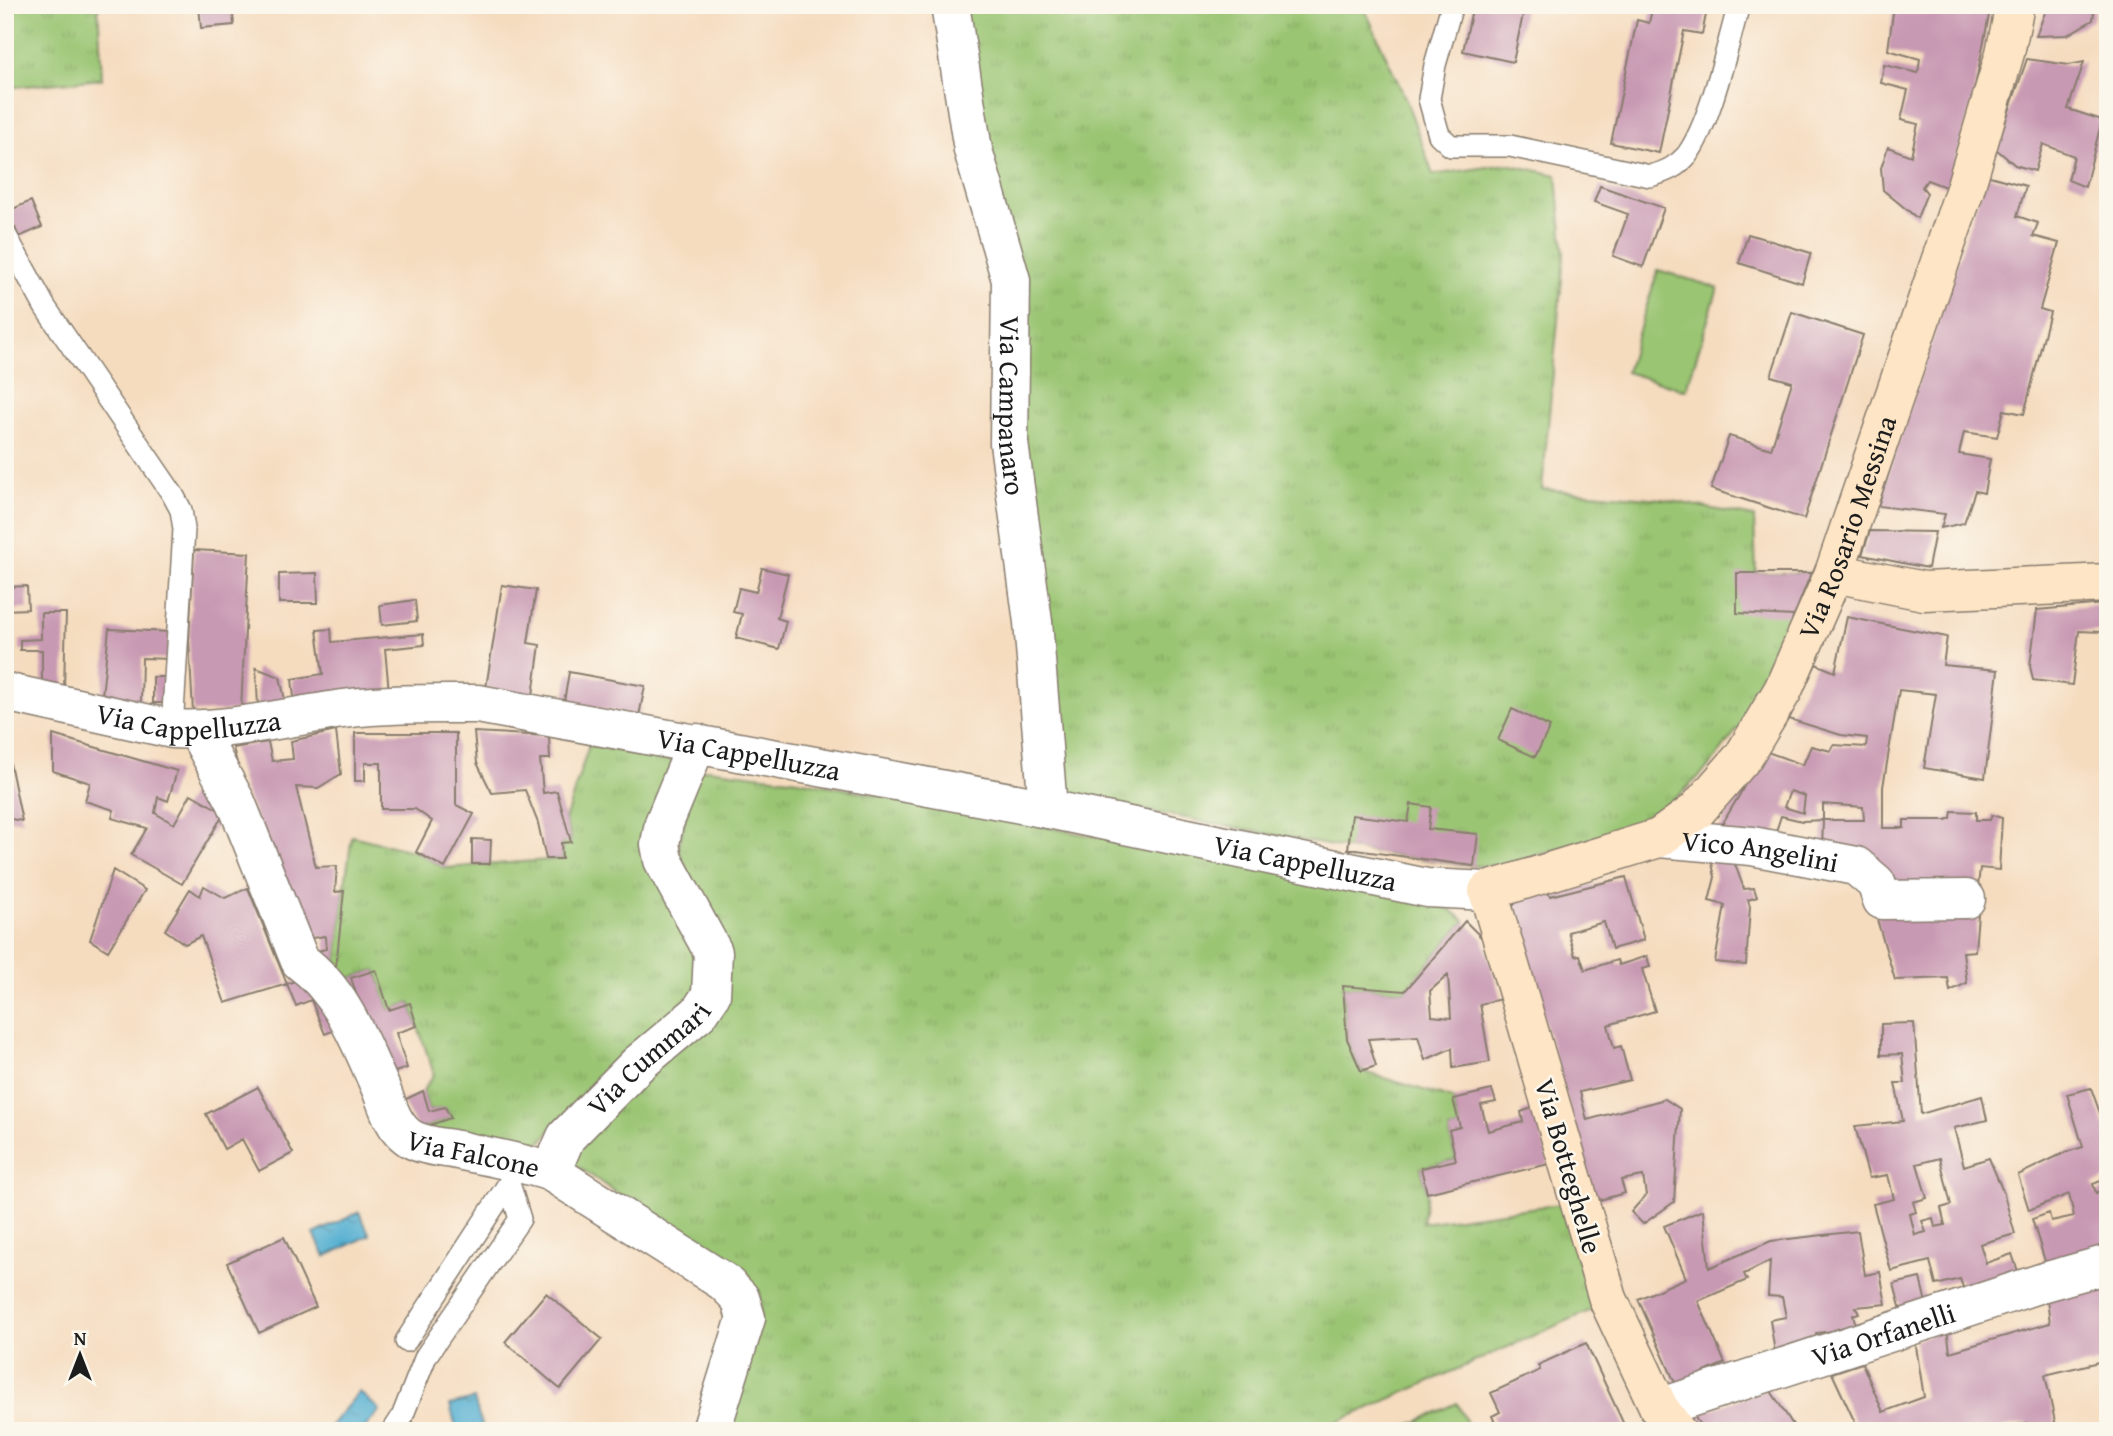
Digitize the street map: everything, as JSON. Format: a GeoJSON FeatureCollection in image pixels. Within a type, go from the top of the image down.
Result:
{"type":"FeatureCollection","features":[{"type":"Feature","properties":{"kind":"street","name":"Via Campanaro"},"geometry":{"type":"LineString","coordinates":[[950,5],[973,150],[1011,280],[1009,443],[1032,622],[1048,809]]}},
{"type":"Feature","properties":{"kind":"street","name":"Via Rosario Messina"},"geometry":{"type":"LineString","coordinates":[[1488,891],[1659,838],[1696,811],[1743,757],[1783,690],[1834,573],[1965,188],[2005,53],[2015,5]]}},
{"type":"Feature","properties":{"kind":"street"},"geometry":{"type":"LineString","coordinates":[[1834,573],[1924,591],[2108,583]]}},
{"type":"Feature","properties":{"kind":"street","name":"Via Cappelluzza"},"geometry":{"type":"LineString","coordinates":[[5,692],[184,730],[346,709],[478,704],[1048,809],[1427,888],[1488,891]]}},
{"type":"Feature","properties":{"kind":"street","name":"Via Falcone"},"geometry":{"type":"LineString","coordinates":[[184,730],[236,803],[300,961],[318,974],[337,999],[394,1121],[408,1137],[551,1172],[724,1282],[740,1298],[746,1318],[711,1431]]}},
{"type":"Feature","properties":{"kind":"street","name":"Via Cummari"},"geometry":{"type":"LineString","coordinates":[[551,1172],[566,1137],[638,1064],[699,1013],[711,995],[713,952],[663,860],[660,844],[664,823],[697,743]]}},
{"type":"Feature","properties":{"kind":"street","name":"Vico Angelini"},"geometry":{"type":"LineString","coordinates":[[1659,838],[1752,846],[1856,866],[1875,883],[1882,900],[1966,899]]}},
{"type":"Feature","properties":{"kind":"street","name":"Via Botteghelle"},"geometry":{"type":"LineString","coordinates":[[1488,891],[1608,1299],[1667,1420]]}},
{"type":"Feature","properties":{"kind":"street","name":"Via Orfanelli"},"geometry":{"type":"LineString","coordinates":[[1667,1420],[2044,1282],[2108,1264]]}},
{"type":"Feature","properties":{"kind":"lane"},"geometry":{"type":"LineString","coordinates":[[1452,5],[1435,65],[1429,99],[1439,135],[1451,146],[1510,146],[1650,176],[1669,171],[1687,155],[1704,121],[1739,5]]}},
{"type":"Feature","properties":{"kind":"lane"},"geometry":{"type":"LineString","coordinates":[[5,234],[45,307],[181,510],[184,529],[184,730]]}},
{"type":"Feature","properties":{"kind":"lane"},"geometry":{"type":"LineString","coordinates":[[393,1431],[402,1417],[426,1356],[520,1219],[509,1183],[406,1341]]}},
{"type":"Feature","properties":{"kind":"green space"},"geometry":{"type":"Polygon","coordinates":[[[5,5],[98,5],[102,79],[5,88],[5,5]]]}},
{"type":"Feature","properties":{"kind":"green space"},"geometry":{"type":"Polygon","coordinates":[[[962,5],[1363,5],[1407,102],[1433,175],[1507,164],[1557,175],[1564,256],[1542,489],[1662,499],[1754,517],[1756,573],[1811,573],[1782,647],[1739,727],[1708,768],[1673,801],[1636,826],[1501,866],[1474,866],[1348,849],[1058,794],[982,128],[962,5]]]}},
{"type":"Feature","properties":{"kind":"green space"},"geometry":{"type":"Polygon","coordinates":[[[1658,270],[1718,288],[1686,390],[1626,372],[1658,270]]]}},
{"type":"Feature","properties":{"kind":"green space"},"geometry":{"type":"Polygon","coordinates":[[[589,745],[674,761],[641,840],[646,859],[699,948],[700,978],[690,1000],[555,1125],[541,1142],[515,1144],[418,1129],[450,1118],[445,1108],[429,1111],[423,1091],[434,1074],[410,1003],[389,1010],[376,970],[351,978],[335,976],[352,836],[416,852],[445,868],[562,859],[561,843],[571,841],[565,820],[589,745]]]}},
{"type":"Feature","properties":{"kind":"green space"},"geometry":{"type":"Polygon","coordinates":[[[707,769],[798,780],[1415,897],[1450,909],[1465,921],[1405,991],[1343,986],[1347,1039],[1361,1071],[1453,1099],[1460,1127],[1449,1130],[1456,1160],[1421,1168],[1427,1193],[1422,1223],[1560,1204],[1594,1309],[1328,1426],[1329,1431],[725,1431],[760,1316],[760,1292],[573,1163],[575,1149],[641,1074],[709,1026],[723,1012],[726,955],[678,849],[696,772],[707,769]]]}},
{"type":"Feature","properties":{"kind":"green space"},"geometry":{"type":"Polygon","coordinates":[[[1457,1403],[1471,1431],[1397,1431],[1457,1403]]]}},
{"type":"Feature","properties":{"kind":"water"},"geometry":{"type":"Polygon","coordinates":[[[359,1212],[370,1235],[325,1257],[314,1234],[359,1212]]]}},
{"type":"Feature","properties":{"kind":"water"},"geometry":{"type":"Polygon","coordinates":[[[359,1392],[380,1410],[362,1431],[326,1431],[359,1392]]]}},
{"type":"Feature","properties":{"kind":"water"},"geometry":{"type":"Polygon","coordinates":[[[474,1399],[483,1431],[457,1431],[450,1405],[474,1399]]]}},
{"type":"Feature","properties":{"kind":"building"},"geometry":{"type":"Polygon","coordinates":[[[199,5],[232,5],[234,25],[201,28],[199,5]]]}},
{"type":"Feature","properties":{"kind":"building"},"geometry":{"type":"Polygon","coordinates":[[[1473,5],[1525,5],[1513,62],[1463,51],[1473,5]]]}},
{"type":"Feature","properties":{"kind":"building"},"geometry":{"type":"Polygon","coordinates":[[[1653,5],[1708,5],[1702,34],[1684,31],[1659,153],[1611,143],[1637,20],[1649,23],[1653,5]]]}},
{"type":"Feature","properties":{"kind":"building"},"geometry":{"type":"Polygon","coordinates":[[[1894,5],[1928,8],[1929,5],[1991,5],[1971,107],[1948,188],[1927,180],[1922,187],[1927,193],[1917,218],[1883,190],[1881,168],[1888,147],[1911,156],[1918,124],[1901,120],[1908,90],[1881,83],[1884,65],[1918,73],[1920,59],[1888,50],[1894,5]]]}},
{"type":"Feature","properties":{"kind":"building"},"geometry":{"type":"Polygon","coordinates":[[[2048,5],[2095,5],[2093,20],[2067,35],[2036,36],[2048,5]]]}},
{"type":"Feature","properties":{"kind":"building"},"geometry":{"type":"Polygon","coordinates":[[[2027,59],[2069,65],[2084,62],[2068,109],[2102,120],[2085,187],[2068,180],[2074,156],[2043,144],[2035,171],[2015,165],[1996,149],[2027,59]]]}},
{"type":"Feature","properties":{"kind":"building"},"geometry":{"type":"Polygon","coordinates":[[[1986,175],[2026,186],[2017,216],[2038,223],[2033,236],[2059,243],[2040,309],[2050,312],[2024,414],[2004,410],[1997,437],[1964,432],[1959,454],[1990,459],[1984,493],[1975,491],[1964,523],[1941,528],[1945,514],[1878,506],[1986,175]]]}},
{"type":"Feature","properties":{"kind":"building"},"geometry":{"type":"Polygon","coordinates":[[[1600,186],[1664,208],[1643,267],[1613,256],[1628,214],[1594,202],[1600,186]]]}},
{"type":"Feature","properties":{"kind":"building"},"geometry":{"type":"Polygon","coordinates":[[[31,201],[42,227],[19,237],[8,211],[31,201]]]}},
{"type":"Feature","properties":{"kind":"building"},"geometry":{"type":"Polygon","coordinates":[[[1748,234],[1811,253],[1802,283],[1739,263],[1748,234]]]}},
{"type":"Feature","properties":{"kind":"building"},"geometry":{"type":"Polygon","coordinates":[[[1792,312],[1863,335],[1804,519],[1711,489],[1729,436],[1771,449],[1792,382],[1771,376],[1792,312]]]}},
{"type":"Feature","properties":{"kind":"building"},"geometry":{"type":"Polygon","coordinates":[[[1870,531],[1935,532],[1928,568],[1862,555],[1870,531]]]}},
{"type":"Feature","properties":{"kind":"building"},"geometry":{"type":"Polygon","coordinates":[[[194,550],[249,553],[241,709],[258,706],[256,668],[280,677],[287,709],[193,712],[189,640],[194,550]]]}},
{"type":"Feature","properties":{"kind":"building"},"geometry":{"type":"Polygon","coordinates":[[[762,568],[788,574],[777,618],[786,621],[779,649],[736,638],[742,614],[733,612],[739,588],[756,592],[762,568]]]}},
{"type":"Feature","properties":{"kind":"building"},"geometry":{"type":"Polygon","coordinates":[[[317,573],[318,603],[279,603],[279,574],[317,573]]]}},
{"type":"Feature","properties":{"kind":"building"},"geometry":{"type":"Polygon","coordinates":[[[1737,573],[1811,573],[1794,616],[1737,613],[1737,573]]]}},
{"type":"Feature","properties":{"kind":"building"},"geometry":{"type":"Polygon","coordinates":[[[502,585],[536,590],[528,643],[540,645],[533,695],[486,688],[502,585]]]}},
{"type":"Feature","properties":{"kind":"building"},"geometry":{"type":"Polygon","coordinates":[[[27,586],[28,609],[5,610],[5,587],[27,586]]]}},
{"type":"Feature","properties":{"kind":"building"},"geometry":{"type":"Polygon","coordinates":[[[415,600],[417,621],[382,625],[380,605],[415,600]]]}},
{"type":"Feature","properties":{"kind":"building"},"geometry":{"type":"Polygon","coordinates":[[[2104,604],[2103,632],[2079,631],[2072,685],[2033,680],[2030,666],[2037,610],[2104,604]]]}},
{"type":"Feature","properties":{"kind":"building"},"geometry":{"type":"Polygon","coordinates":[[[41,613],[66,613],[64,687],[42,681],[42,650],[20,650],[20,640],[41,639],[41,613]]]}},
{"type":"Feature","properties":{"kind":"building"},"geometry":{"type":"Polygon","coordinates":[[[1847,617],[1947,637],[1943,665],[1998,670],[1985,778],[1924,768],[1936,694],[1899,690],[1883,787],[1883,828],[1904,828],[1904,820],[1946,820],[1951,818],[1952,811],[1976,812],[1976,820],[1990,820],[1992,815],[2002,818],[1999,870],[1980,868],[1978,886],[1887,890],[1822,852],[1823,820],[1802,821],[1781,816],[1772,844],[1718,831],[1762,750],[1803,765],[1811,746],[1831,751],[1834,745],[1866,747],[1867,738],[1841,735],[1789,719],[1816,664],[1835,672],[1847,617]],[[1790,791],[1784,807],[1803,813],[1805,796],[1790,791]],[[1823,804],[1823,820],[1864,820],[1863,807],[1823,804]]]}},
{"type":"Feature","properties":{"kind":"building"},"geometry":{"type":"Polygon","coordinates":[[[109,629],[170,632],[169,659],[142,658],[141,703],[102,696],[109,629]]]}},
{"type":"Feature","properties":{"kind":"building"},"geometry":{"type":"Polygon","coordinates":[[[331,629],[332,642],[423,634],[424,645],[385,649],[389,692],[295,706],[292,679],[323,674],[317,630],[331,629]]]}},
{"type":"Feature","properties":{"kind":"building"},"geometry":{"type":"Polygon","coordinates":[[[569,672],[645,686],[639,716],[564,702],[569,672]]]}},
{"type":"Feature","properties":{"kind":"building"},"geometry":{"type":"Polygon","coordinates":[[[153,677],[165,677],[166,703],[153,703],[153,677]]]}},
{"type":"Feature","properties":{"kind":"building"},"geometry":{"type":"Polygon","coordinates":[[[1512,709],[1550,727],[1535,757],[1498,740],[1512,709]]]}},
{"type":"Feature","properties":{"kind":"building"},"geometry":{"type":"Polygon","coordinates":[[[336,731],[341,774],[318,788],[296,787],[316,867],[337,866],[335,892],[344,891],[335,976],[313,952],[326,949],[325,936],[306,939],[244,789],[233,748],[268,742],[272,761],[293,759],[291,741],[336,731]]]}},
{"type":"Feature","properties":{"kind":"building"},"geometry":{"type":"Polygon","coordinates":[[[474,732],[549,736],[550,759],[540,759],[543,793],[557,791],[571,842],[561,843],[562,859],[546,859],[538,823],[525,790],[492,793],[477,763],[474,732]]]}},
{"type":"Feature","properties":{"kind":"building"},"geometry":{"type":"Polygon","coordinates":[[[355,733],[456,733],[456,805],[474,814],[445,868],[416,852],[432,821],[415,809],[381,809],[381,763],[365,763],[365,781],[355,781],[355,733]]]}},
{"type":"Feature","properties":{"kind":"building"},"geometry":{"type":"Polygon","coordinates":[[[53,735],[177,771],[168,801],[158,797],[155,813],[174,824],[191,794],[224,813],[182,884],[131,855],[147,828],[112,818],[114,810],[85,801],[90,783],[53,771],[53,735]]]}},
{"type":"Feature","properties":{"kind":"building"},"geometry":{"type":"Polygon","coordinates":[[[6,744],[22,821],[5,818],[6,744]]]}},
{"type":"Feature","properties":{"kind":"building"},"geometry":{"type":"Polygon","coordinates":[[[1411,804],[1431,807],[1428,829],[1478,834],[1474,866],[1348,849],[1352,815],[1408,822],[1411,804]]]}},
{"type":"Feature","properties":{"kind":"building"},"geometry":{"type":"Polygon","coordinates":[[[472,839],[491,840],[490,864],[472,864],[472,839]]]}},
{"type":"Feature","properties":{"kind":"building"},"geometry":{"type":"Polygon","coordinates":[[[1732,856],[1744,889],[1754,888],[1757,897],[1748,900],[1750,907],[1746,965],[1715,962],[1725,905],[1709,901],[1715,877],[1711,859],[1732,856]]]}},
{"type":"Feature","properties":{"kind":"building"},"geometry":{"type":"Polygon","coordinates":[[[113,870],[145,890],[108,951],[90,940],[113,870]]]}},
{"type":"Feature","properties":{"kind":"building"},"geometry":{"type":"Polygon","coordinates":[[[1626,877],[1644,940],[1612,949],[1604,922],[1568,932],[1575,956],[1580,955],[1585,970],[1617,960],[1619,965],[1647,956],[1650,967],[1642,969],[1655,1011],[1608,1025],[1614,1048],[1621,1046],[1630,1080],[1580,1092],[1587,1120],[1665,1099],[1680,1109],[1674,1202],[1643,1224],[1631,1212],[1646,1195],[1643,1176],[1621,1180],[1625,1193],[1596,1201],[1512,907],[1519,899],[1548,891],[1550,896],[1626,877]]]}},
{"type":"Feature","properties":{"kind":"building"},"geometry":{"type":"Polygon","coordinates":[[[204,886],[225,898],[248,888],[287,984],[225,1003],[201,936],[185,944],[165,930],[190,889],[200,896],[204,886]]]}},
{"type":"Feature","properties":{"kind":"building"},"geometry":{"type":"Polygon","coordinates":[[[1978,914],[1975,951],[1963,952],[1967,983],[1950,991],[1948,978],[1895,980],[1876,916],[1978,914]]]}},
{"type":"Feature","properties":{"kind":"building"},"geometry":{"type":"Polygon","coordinates":[[[1465,921],[1483,939],[1501,999],[1480,1004],[1490,1062],[1453,1068],[1452,1048],[1425,1060],[1418,1036],[1368,1039],[1376,1066],[1361,1071],[1347,1039],[1343,986],[1405,991],[1465,921]],[[1448,975],[1430,991],[1432,1016],[1451,1018],[1448,975]]]}},
{"type":"Feature","properties":{"kind":"building"},"geometry":{"type":"Polygon","coordinates":[[[376,970],[389,1010],[410,1003],[417,1026],[396,1033],[407,1068],[383,1076],[351,978],[376,970]]]}},
{"type":"Feature","properties":{"kind":"building"},"geometry":{"type":"Polygon","coordinates":[[[311,974],[335,1030],[325,1034],[311,1000],[296,1006],[287,984],[311,974]]]}},
{"type":"Feature","properties":{"kind":"building"},"geometry":{"type":"Polygon","coordinates":[[[1914,1023],[1921,1114],[1982,1096],[1987,1120],[1954,1128],[1964,1166],[1989,1158],[2003,1191],[2015,1234],[1980,1244],[1986,1263],[2012,1254],[2021,1280],[1967,1298],[1960,1279],[1936,1285],[1930,1261],[1891,1271],[1873,1204],[1894,1199],[1888,1175],[1869,1178],[1855,1126],[1903,1121],[1895,1083],[1905,1083],[1902,1054],[1881,1055],[1881,1024],[1914,1023]],[[1940,1158],[1917,1164],[1927,1198],[1913,1202],[1916,1212],[1910,1214],[1915,1235],[1926,1232],[1922,1221],[1933,1218],[1935,1227],[1945,1225],[1941,1208],[1951,1205],[1940,1158]]]}},
{"type":"Feature","properties":{"kind":"building"},"geometry":{"type":"Polygon","coordinates":[[[258,1087],[293,1153],[259,1171],[242,1139],[224,1149],[206,1114],[258,1087]]]}},
{"type":"Feature","properties":{"kind":"building"},"geometry":{"type":"Polygon","coordinates":[[[2091,1088],[2105,1127],[2108,1125],[2108,1178],[2093,1184],[2096,1193],[2106,1188],[2108,1195],[2108,1256],[2048,1271],[2032,1219],[2049,1213],[2051,1221],[2074,1216],[2069,1194],[2029,1210],[2018,1175],[2066,1152],[2083,1147],[2067,1094],[2091,1088]]]}},
{"type":"Feature","properties":{"kind":"building"},"geometry":{"type":"Polygon","coordinates":[[[1492,1090],[1496,1102],[1481,1105],[1488,1131],[1523,1122],[1521,1112],[1535,1107],[1549,1164],[1427,1193],[1421,1168],[1456,1160],[1449,1130],[1460,1127],[1453,1099],[1492,1090]]]}},
{"type":"Feature","properties":{"kind":"building"},"geometry":{"type":"Polygon","coordinates":[[[423,1091],[429,1111],[445,1107],[451,1118],[418,1129],[402,1101],[423,1091]]]}},
{"type":"Feature","properties":{"kind":"building"},"geometry":{"type":"Polygon","coordinates":[[[1703,1210],[1709,1268],[1771,1241],[1858,1231],[1865,1275],[1880,1272],[1886,1304],[1856,1307],[1859,1313],[1853,1315],[1859,1335],[1841,1330],[1816,1333],[1818,1347],[1776,1360],[1770,1320],[1786,1317],[1782,1297],[1768,1296],[1770,1261],[1744,1274],[1747,1280],[1698,1301],[1725,1363],[1676,1385],[1638,1299],[1686,1278],[1664,1226],[1703,1210]]]}},
{"type":"Feature","properties":{"kind":"building"},"geometry":{"type":"Polygon","coordinates":[[[284,1237],[316,1307],[259,1333],[227,1263],[284,1237]]]}},
{"type":"Feature","properties":{"kind":"building"},"geometry":{"type":"Polygon","coordinates":[[[1920,1278],[1928,1311],[1903,1318],[1894,1284],[1920,1278]]]}},
{"type":"Feature","properties":{"kind":"building"},"geometry":{"type":"Polygon","coordinates":[[[2108,1278],[2108,1360],[2045,1375],[2057,1431],[2030,1431],[2027,1423],[1987,1431],[1859,1431],[1832,1373],[1862,1363],[1883,1412],[1924,1397],[1915,1340],[1947,1329],[1950,1352],[2050,1323],[2046,1292],[2108,1278]]]}},
{"type":"Feature","properties":{"kind":"building"},"geometry":{"type":"Polygon","coordinates":[[[546,1293],[602,1339],[560,1389],[505,1342],[546,1293]]]}},
{"type":"Feature","properties":{"kind":"building"},"geometry":{"type":"Polygon","coordinates":[[[1586,1343],[1627,1431],[1499,1431],[1492,1416],[1500,1412],[1491,1393],[1540,1370],[1538,1365],[1586,1343]]]}},
{"type":"Feature","properties":{"kind":"building"},"geometry":{"type":"Polygon","coordinates":[[[1769,1388],[1793,1425],[1784,1431],[1704,1431],[1694,1416],[1769,1388]]]}}]}
